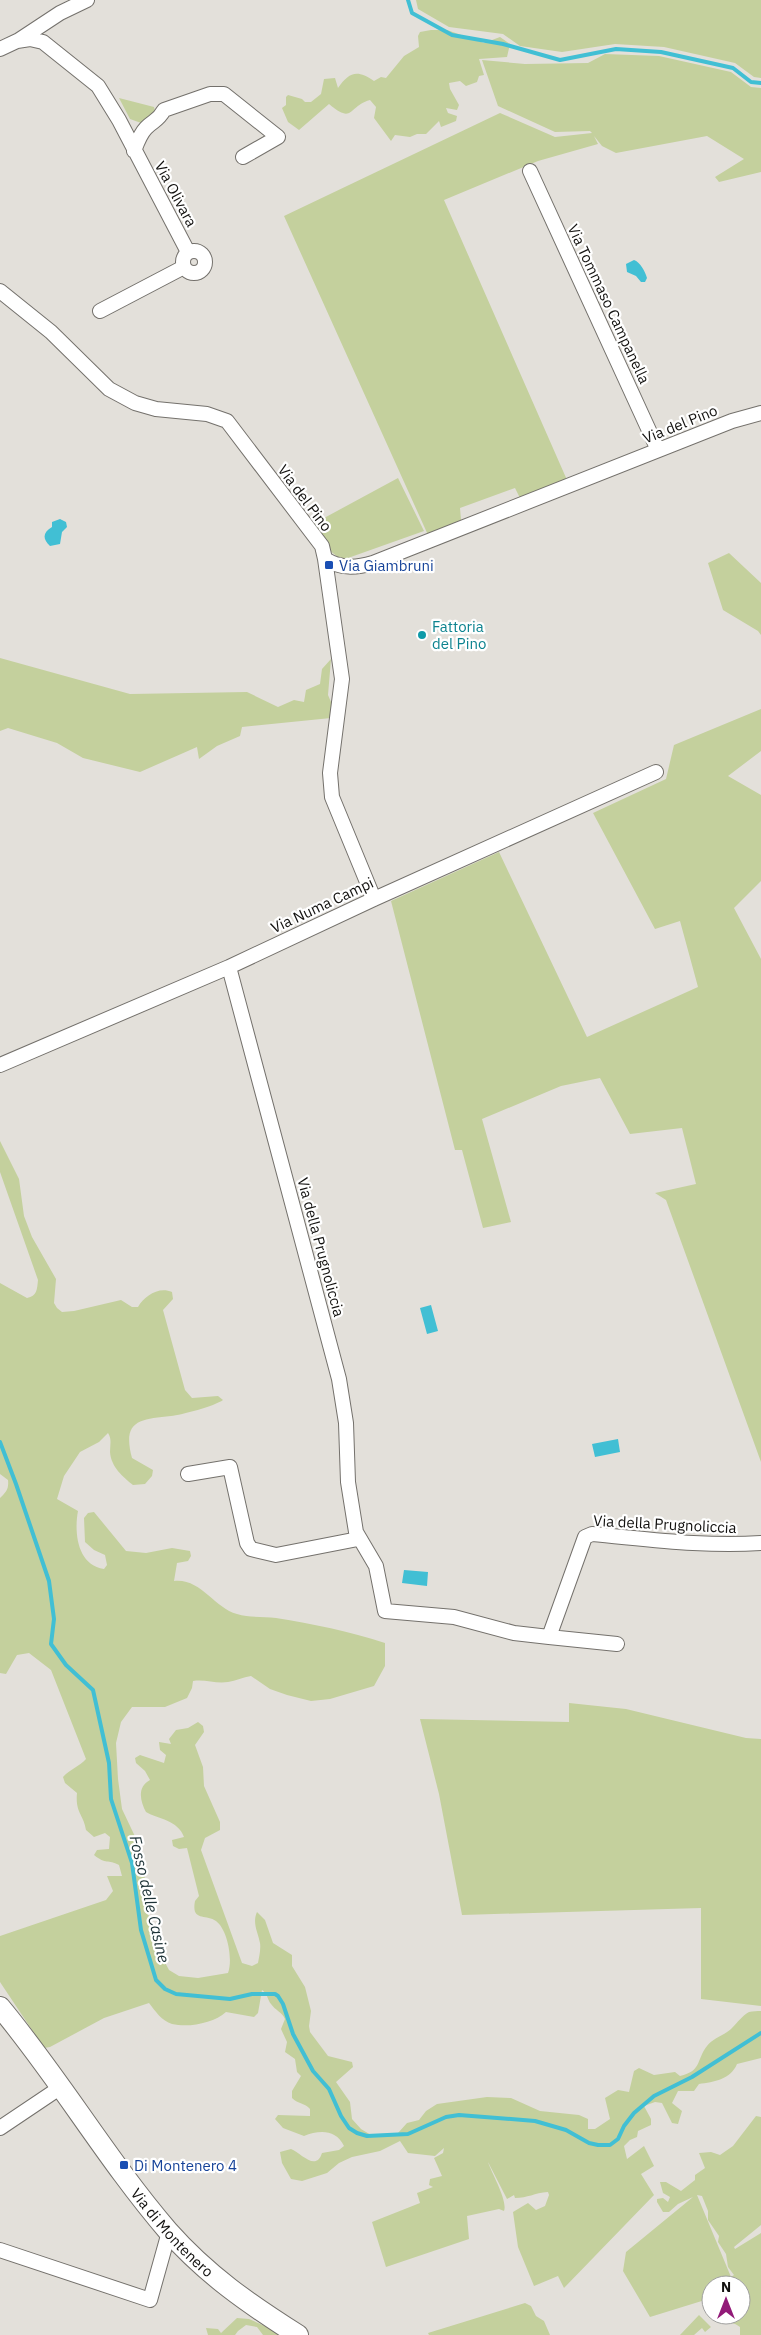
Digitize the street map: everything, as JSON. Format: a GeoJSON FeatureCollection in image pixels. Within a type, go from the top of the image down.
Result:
{"type":"FeatureCollection","features":[{"type":"Feature","properties":{"kind":"street","name":"Via Olivara"},"geometry":{"type":"LineString","coordinates":[[0,49],[17,41],[60,13],[87,0]]}},
{"type":"Feature","properties":{"kind":"street","name":"Via Olivara"},"geometry":{"type":"LineString","coordinates":[[17,41],[30,39],[43,42],[98,86],[119,120],[188,252],[197,251],[201,253],[206,261],[203,270],[195,273],[186,270],[184,267],[100,311]]}},
{"type":"Feature","properties":{"kind":"street"},"geometry":{"type":"LineString","coordinates":[[134,151],[138,138],[146,128],[158,120],[164,110],[210,94],[224,94],[278,138],[243,157]]}},
{"type":"Feature","properties":{"kind":"street"},"geometry":{"type":"LineString","coordinates":[[119,120],[138,128],[146,128]]}},
{"type":"Feature","properties":{"kind":"street","name":"Via Tommaso Campanella"},"geometry":{"type":"LineString","coordinates":[[530,172],[658,450]]}},
{"type":"Feature","properties":{"kind":"street"},"geometry":{"type":"LineString","coordinates":[[184,267],[184,256],[188,252]]}},
{"type":"Feature","properties":{"kind":"street","name":"Via del Pino"},"geometry":{"type":"LineString","coordinates":[[0,290],[50,332],[109,389],[135,403],[156,409],[207,414],[227,421],[322,546],[325,559],[334,565],[357,568],[373,563],[732,421],[761,413]]}},
{"type":"Feature","properties":{"kind":"street"},"geometry":{"type":"LineString","coordinates":[[325,559],[342,679],[330,773],[332,798],[374,899]]}},
{"type":"Feature","properties":{"kind":"street","name":"Via Numa Campi"},"geometry":{"type":"LineString","coordinates":[[0,1065],[229,967],[374,899],[656,772]]}},
{"type":"Feature","properties":{"kind":"street","name":"Via della Prugnoliccia"},"geometry":{"type":"LineString","coordinates":[[229,967],[338,1379],[346,1423],[348,1482],[358,1539],[376,1566],[385,1611],[454,1617],[514,1633],[617,1644]]}},
{"type":"Feature","properties":{"kind":"street"},"geometry":{"type":"LineString","coordinates":[[188,1474],[230,1467],[247,1543],[251,1549],[276,1555],[358,1539]]}},
{"type":"Feature","properties":{"kind":"street","name":"Via della Prugnoliccia"},"geometry":{"type":"LineString","coordinates":[[549,1637],[585,1537],[592,1534],[669,1541],[761,1543]]}},
{"type":"Feature","properties":{"kind":"street","name":"Via di Montenero"},"geometry":{"type":"LineString","coordinates":[[0,2007],[61,2087],[119,2168],[169,2232],[238,2297],[298,2335]]}},
{"type":"Feature","properties":{"kind":"street"},"geometry":{"type":"LineString","coordinates":[[0,2128],[61,2087]]}},
{"type":"Feature","properties":{"kind":"street"},"geometry":{"type":"LineString","coordinates":[[0,2250],[150,2300],[169,2232]]}},
{"type":"Feature","properties":{"kind":"green space"},"geometry":{"type":"Polygon","coordinates":[[[416,0],[761,0],[761,78],[754,77],[735,63],[664,47],[615,44],[562,52],[520,46],[503,34],[449,27],[418,9],[416,0]]]}},
{"type":"Feature","properties":{"kind":"green space"},"geometry":{"type":"Polygon","coordinates":[[[447,30],[484,43],[500,37],[510,44],[507,57],[479,59],[484,75],[479,76],[477,82],[466,86],[460,81],[449,83],[450,89],[459,105],[457,110],[446,108],[448,113],[457,116],[456,121],[441,127],[439,121],[426,134],[417,134],[410,137],[395,135],[391,141],[374,118],[376,107],[370,100],[347,114],[329,104],[299,130],[288,122],[282,108],[286,105],[286,97],[288,95],[302,99],[305,102],[311,102],[321,94],[324,79],[335,78],[338,88],[346,78],[354,74],[363,75],[374,81],[381,77],[386,78],[404,56],[419,47],[418,36],[420,32],[447,30]]]}},
{"type":"Feature","properties":{"kind":"green space"},"geometry":{"type":"Polygon","coordinates":[[[605,54],[659,56],[731,72],[751,87],[761,88],[761,172],[719,182],[715,177],[744,159],[707,136],[616,153],[602,146],[594,136],[598,144],[538,161],[444,200],[567,480],[520,498],[515,488],[460,508],[461,520],[428,535],[284,216],[500,113],[555,137],[592,133],[590,131],[555,132],[498,106],[482,60],[525,64],[588,63],[605,54]]]}},
{"type":"Feature","properties":{"kind":"green space"},"geometry":{"type":"Polygon","coordinates":[[[119,98],[154,107],[156,116],[144,124],[130,119],[119,98]]]}},
{"type":"Feature","properties":{"kind":"green space"},"geometry":{"type":"Polygon","coordinates":[[[398,478],[424,531],[348,558],[339,558],[329,550],[313,524],[398,478]]]}},
{"type":"Feature","properties":{"kind":"green space"},"geometry":{"type":"Polygon","coordinates":[[[729,553],[761,583],[761,635],[758,631],[723,610],[708,563],[729,553]]]}},
{"type":"Feature","properties":{"kind":"green space"},"geometry":{"type":"Polygon","coordinates":[[[0,658],[130,694],[247,692],[278,707],[294,700],[304,702],[306,690],[320,684],[322,669],[331,659],[328,695],[331,702],[331,718],[242,727],[240,736],[217,746],[199,759],[197,747],[140,772],[83,758],[57,743],[8,728],[0,731],[0,658]]]}},
{"type":"Feature","properties":{"kind":"green space"},"geometry":{"type":"Polygon","coordinates":[[[761,709],[761,751],[728,776],[761,795],[761,881],[734,908],[761,959],[761,1462],[666,1200],[655,1193],[696,1184],[682,1128],[630,1134],[600,1078],[561,1086],[482,1119],[511,1222],[483,1228],[462,1150],[455,1150],[391,901],[499,852],[587,1037],[698,987],[680,921],[655,929],[593,813],[666,779],[674,745],[761,709]]]}},
{"type":"Feature","properties":{"kind":"green space"},"geometry":{"type":"Polygon","coordinates":[[[0,1141],[19,1179],[24,1216],[32,1237],[56,1279],[54,1303],[57,1308],[62,1312],[74,1311],[121,1300],[132,1307],[138,1307],[152,1293],[162,1290],[172,1292],[173,1299],[163,1310],[185,1390],[192,1398],[218,1396],[223,1400],[198,1410],[150,1419],[136,1424],[129,1436],[129,1446],[132,1458],[153,1470],[152,1476],[145,1484],[133,1485],[118,1471],[111,1457],[108,1433],[99,1442],[80,1452],[64,1476],[57,1499],[78,1511],[77,1538],[79,1546],[88,1561],[104,1569],[107,1565],[105,1555],[94,1550],[85,1542],[84,1518],[88,1513],[94,1512],[126,1551],[146,1553],[172,1548],[190,1551],[191,1556],[188,1561],[177,1563],[174,1581],[184,1581],[192,1584],[229,1611],[242,1615],[276,1618],[317,1625],[385,1643],[385,1666],[374,1686],[330,1699],[311,1701],[270,1689],[251,1676],[224,1682],[193,1681],[187,1698],[165,1707],[132,1707],[121,1722],[116,1743],[122,1809],[140,1847],[143,1858],[152,1938],[169,1970],[179,1976],[198,1978],[228,1973],[230,1961],[228,1945],[220,1925],[212,1919],[197,1915],[195,1912],[195,1901],[199,1896],[187,1848],[179,1849],[173,1846],[172,1840],[184,1837],[181,1831],[173,1823],[146,1812],[144,1808],[141,1790],[150,1780],[145,1771],[136,1763],[135,1758],[140,1755],[164,1763],[166,1755],[160,1750],[159,1742],[171,1744],[169,1739],[176,1730],[188,1728],[198,1722],[203,1726],[204,1732],[195,1745],[203,1767],[204,1786],[220,1822],[220,1830],[205,1838],[201,1850],[242,1963],[252,1966],[258,1963],[260,1945],[255,1924],[257,1912],[265,1920],[273,1943],[292,1955],[292,1966],[305,1987],[311,2011],[310,2032],[328,2056],[352,2062],[353,2067],[336,2082],[350,2102],[352,2119],[361,2129],[371,2135],[398,2133],[407,2123],[419,2120],[426,2111],[437,2104],[487,2097],[511,2098],[540,2111],[579,2115],[588,2119],[588,2129],[595,2129],[610,2119],[605,2098],[618,2090],[629,2092],[634,2071],[639,2068],[654,2075],[675,2072],[680,2076],[687,2074],[698,2064],[710,2043],[729,2030],[749,2012],[761,2011],[761,2058],[737,2064],[731,2073],[716,2081],[699,2084],[694,2091],[678,2091],[672,2103],[682,2111],[678,2124],[672,2123],[662,2103],[655,2102],[644,2106],[651,2119],[651,2125],[638,2131],[637,2137],[630,2140],[624,2146],[627,2159],[644,2146],[654,2166],[641,2174],[654,2195],[564,2288],[558,2276],[534,2286],[518,2247],[513,2212],[528,2203],[536,2210],[545,2206],[549,2195],[548,2192],[520,2198],[515,2198],[514,2195],[507,2199],[488,2162],[502,2194],[504,2211],[499,2209],[467,2216],[469,2239],[386,2267],[372,2222],[420,2203],[417,2193],[433,2187],[429,2185],[430,2179],[442,2176],[434,2158],[443,2153],[444,2148],[435,2156],[408,2153],[400,2141],[380,2151],[352,2157],[339,2163],[327,2173],[302,2181],[291,2179],[282,2163],[280,2152],[291,2149],[308,2160],[316,2161],[322,2153],[339,2150],[344,2146],[341,2140],[327,2132],[304,2136],[283,2128],[275,2119],[278,2115],[310,2116],[310,2109],[292,2098],[292,2091],[301,2076],[297,2072],[295,2059],[285,2052],[287,2042],[281,2029],[285,2019],[262,1990],[258,2013],[254,2017],[226,2012],[208,2022],[179,2025],[165,2021],[149,2003],[104,2018],[50,2047],[44,2048],[0,1982],[0,1936],[106,1900],[113,1891],[107,1876],[122,1876],[119,1865],[101,1860],[94,1855],[97,1850],[109,1849],[110,1837],[105,1833],[94,1837],[86,1830],[78,1810],[77,1793],[65,1783],[63,1777],[86,1759],[51,1670],[29,1653],[17,1655],[6,1674],[0,1673],[0,1498],[7,1490],[8,1480],[0,1474],[0,1283],[27,1298],[33,1296],[36,1292],[38,1280],[0,1172],[0,1141]]]}},
{"type":"Feature","properties":{"kind":"green space"},"geometry":{"type":"Polygon","coordinates":[[[569,1703],[626,1709],[746,1738],[761,1739],[761,2006],[701,1999],[701,1908],[462,1915],[439,1794],[420,1719],[569,1722],[569,1703]]]}},
{"type":"Feature","properties":{"kind":"green space"},"geometry":{"type":"Polygon","coordinates":[[[756,2116],[761,2117],[761,2225],[734,2247],[735,2249],[761,2233],[761,2335],[740,2335],[740,2327],[737,2325],[751,2325],[751,2275],[734,2275],[728,2267],[726,2254],[718,2242],[719,2236],[708,2220],[708,2211],[702,2196],[697,2195],[730,2275],[701,2275],[701,2301],[650,2317],[623,2271],[626,2252],[693,2197],[678,2204],[669,2212],[663,2212],[657,2199],[663,2198],[668,2202],[670,2197],[663,2193],[660,2182],[666,2182],[681,2191],[695,2180],[695,2175],[705,2168],[699,2153],[711,2152],[720,2155],[733,2146],[756,2116]]]}},
{"type":"Feature","properties":{"kind":"green space"},"geometry":{"type":"Polygon","coordinates":[[[525,2303],[531,2306],[536,2316],[544,2321],[550,2335],[429,2335],[428,2333],[525,2303]]]}},
{"type":"Feature","properties":{"kind":"green space"},"geometry":{"type":"Polygon","coordinates":[[[699,2315],[701,2317],[701,2325],[709,2325],[711,2327],[705,2332],[702,2328],[694,2335],[680,2335],[699,2315]]]}},
{"type":"Feature","properties":{"kind":"green space"},"geometry":{"type":"Polygon","coordinates":[[[237,2318],[249,2319],[285,2335],[263,2335],[257,2327],[246,2325],[235,2335],[208,2335],[206,2328],[218,2329],[221,2333],[237,2318]]]}},
{"type":"Feature","properties":{"kind":"water"},"geometry":{"type":"Polygon","coordinates":[[[634,260],[644,270],[647,278],[645,282],[641,282],[636,276],[627,272],[626,264],[634,260]]]}},
{"type":"Feature","properties":{"kind":"water"},"geometry":{"type":"Polygon","coordinates":[[[60,519],[66,522],[67,527],[62,532],[60,544],[50,546],[46,541],[45,533],[52,527],[52,522],[60,519]]]}},
{"type":"Feature","properties":{"kind":"water"},"geometry":{"type":"Polygon","coordinates":[[[431,1305],[438,1331],[427,1334],[420,1308],[431,1305]]]}},
{"type":"Feature","properties":{"kind":"water"},"geometry":{"type":"Polygon","coordinates":[[[618,1439],[620,1452],[595,1457],[592,1444],[618,1439]]]}},
{"type":"Feature","properties":{"kind":"water"},"geometry":{"type":"Polygon","coordinates":[[[404,1570],[428,1572],[427,1586],[402,1583],[404,1570]]]}},
{"type":"Feature","properties":{"kind":"waterway"},"geometry":{"type":"LineString","coordinates":[[408,0],[412,13],[452,35],[503,44],[560,60],[616,49],[661,52],[733,68],[751,82],[761,83]]}},
{"type":"Feature","properties":{"kind":"waterway","name":"Fosso delle Casine"},"geometry":{"type":"LineString","coordinates":[[0,1442],[49,1581],[54,1619],[51,1644],[66,1665],[93,1690],[109,1763],[111,1799],[132,1863],[141,1930],[156,1980],[165,1989],[176,1994],[230,1999],[252,1994],[275,1994],[278,1996],[283,2004],[293,2034],[313,2071],[329,2089],[341,2116],[349,2128],[367,2136],[408,2134],[446,2117],[459,2115],[535,2121],[566,2130],[589,2143],[610,2145],[618,2139],[624,2126],[634,2113],[654,2096],[692,2077],[761,2033]]}},
{"type":"Feature","properties":{"kind":"place","name":"Via Giambruni"},"geometry":{"type":"Point","coordinates":[329,565]}},
{"type":"Feature","properties":{"kind":"place","name":"Fattoria del Pino"},"geometry":{"type":"Point","coordinates":[422,635]}},
{"type":"Feature","properties":{"kind":"place","name":"Di Montenero 4"},"geometry":{"type":"Point","coordinates":[124,2165]}}]}
